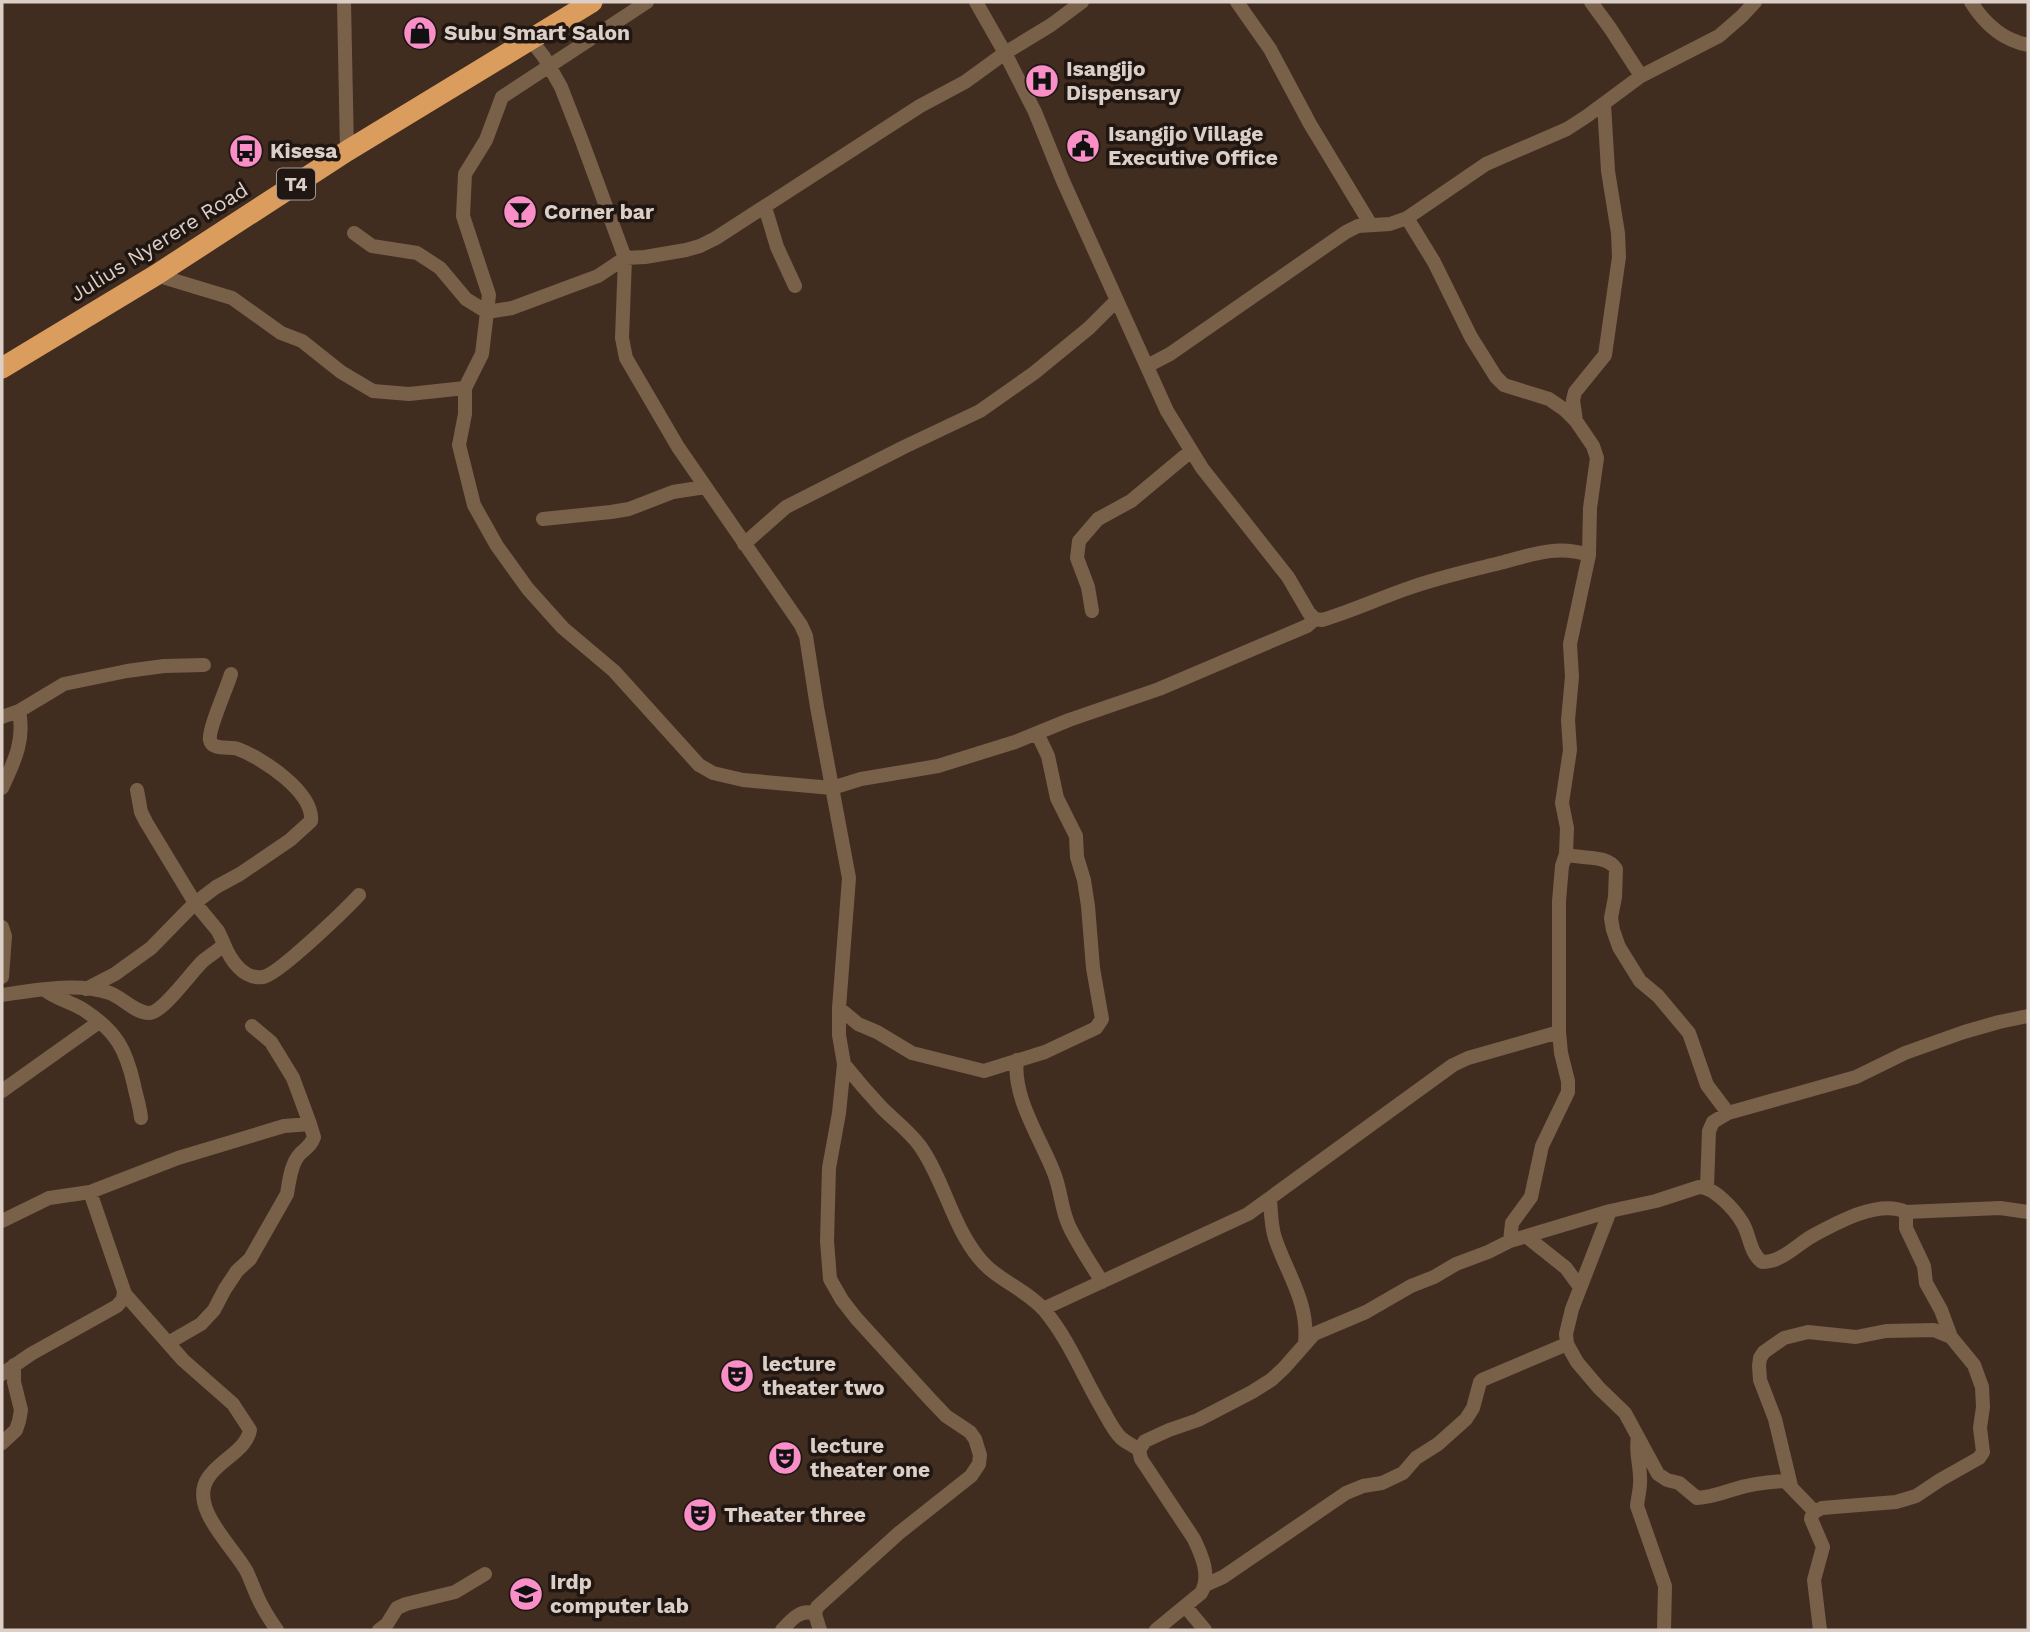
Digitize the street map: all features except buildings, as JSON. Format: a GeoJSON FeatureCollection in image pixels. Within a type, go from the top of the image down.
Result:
{"type":"FeatureCollection","features":[{"type":"Feature","properties":{"kind":"highway","name":"Julius Nyerere Road"},"geometry":{"type":"LineString","coordinates":[[2,368],[156,275],[347,151],[592,2]]}},
{"type":"Feature","properties":{"kind":"street"},"geometry":{"type":"LineString","coordinates":[[344,2],[347,151]]}},
{"type":"Feature","properties":{"kind":"street"},"geometry":{"type":"LineString","coordinates":[[647,2],[502,97],[486,140],[465,174],[463,216],[489,295],[482,354],[465,388],[465,414],[459,445],[474,505],[496,546],[542,606],[563,628],[614,671],[699,765],[713,773],[743,780],[832,788],[862,779],[938,766],[1158,688],[1307,626],[1315,619],[1329,618],[1449,575],[1541,551],[1565,550],[1589,555]]}},
{"type":"Feature","properties":{"kind":"street"},"geometry":{"type":"LineString","coordinates":[[976,2],[1035,112],[1063,181],[1167,411],[1191,451],[1227,501],[1265,545],[1315,619]]}},
{"type":"Feature","properties":{"kind":"street"},"geometry":{"type":"LineString","coordinates":[[354,233],[372,246],[417,253],[440,268],[466,299],[487,312],[512,308],[598,276],[625,258],[645,257],[700,246],[920,106],[965,82],[1082,2]]}},
{"type":"Feature","properties":{"kind":"street"},"geometry":{"type":"LineString","coordinates":[[1237,2],[1270,49],[1310,124],[1371,225]]}},
{"type":"Feature","properties":{"kind":"street"},"geometry":{"type":"LineString","coordinates":[[1591,2],[1642,76]]}},
{"type":"Feature","properties":{"kind":"street"},"geometry":{"type":"LineString","coordinates":[[1147,366],[1170,354],[1346,232],[1358,226],[1390,224],[1407,218],[1486,164],[1567,129],[1642,76],[1719,36],[1755,2]]}},
{"type":"Feature","properties":{"kind":"street"},"geometry":{"type":"LineString","coordinates":[[1975,3],[1979,15],[1994,29],[2015,42],[2028,45]]}},
{"type":"Feature","properties":{"kind":"street"},"geometry":{"type":"LineString","coordinates":[[531,40],[561,87],[625,258],[622,338],[626,358],[666,427],[806,636],[849,878],[839,1008],[839,1035],[844,1064],[829,1168],[827,1241],[830,1279],[856,1318],[928,1397],[946,1416],[970,1432],[980,1455],[979,1464],[971,1476],[899,1533],[817,1607],[815,1614],[820,1630]]}},
{"type":"Feature","properties":{"kind":"street"},"geometry":{"type":"LineString","coordinates":[[1576,421],[1573,400],[1575,392],[1605,355],[1619,257],[1608,170],[1604,104]]}},
{"type":"Feature","properties":{"kind":"street"},"geometry":{"type":"LineString","coordinates":[[765,207],[777,247],[795,286]]}},
{"type":"Feature","properties":{"kind":"street"},"geometry":{"type":"LineString","coordinates":[[1407,218],[1434,262],[1471,337],[1496,377],[1504,385],[1549,399],[1565,410],[1593,446],[1597,458],[1590,508],[1589,555],[1570,644],[1570,750],[1562,803],[1566,854],[1562,866],[1559,901],[1559,1032],[1568,1092],[1542,1146],[1531,1197],[1512,1223],[1510,1241]]}},
{"type":"Feature","properties":{"kind":"street"},"geometry":{"type":"LineString","coordinates":[[156,275],[232,298],[281,333],[302,341],[341,372],[373,391],[409,394],[465,388]]}},
{"type":"Feature","properties":{"kind":"street"},"geometry":{"type":"LineString","coordinates":[[744,544],[786,508],[980,411],[1034,373],[1089,328],[1117,300]]}},
{"type":"Feature","properties":{"kind":"street"},"geometry":{"type":"LineString","coordinates":[[1092,611],[1088,587],[1077,558],[1079,541],[1098,519],[1131,501],[1191,451]]}},
{"type":"Feature","properties":{"kind":"street"},"geometry":{"type":"LineString","coordinates":[[543,519],[629,509],[673,492],[705,487]]}},
{"type":"Feature","properties":{"kind":"street"},"geometry":{"type":"LineString","coordinates":[[2,717],[19,711],[64,684],[127,671],[164,666],[204,665]]}},
{"type":"Feature","properties":{"kind":"street"},"geometry":{"type":"LineString","coordinates":[[86,989],[115,974],[152,948],[195,903],[290,840],[311,821],[309,806],[286,776],[235,748],[214,747],[211,744],[209,738],[231,674]]}},
{"type":"Feature","properties":{"kind":"street"},"geometry":{"type":"LineString","coordinates":[[2,788],[19,747],[22,726],[19,711]]}},
{"type":"Feature","properties":{"kind":"street"},"geometry":{"type":"LineString","coordinates":[[839,1008],[858,1024],[912,1053],[984,1071],[1045,1052],[1096,1028],[1102,1019],[1076,836],[1057,798],[1048,756],[1037,733]]}},
{"type":"Feature","properties":{"kind":"street"},"geometry":{"type":"LineString","coordinates":[[137,790],[146,822],[195,903],[218,931],[231,960],[254,977],[273,973],[359,895]]}},
{"type":"Feature","properties":{"kind":"street"},"geometry":{"type":"LineString","coordinates":[[1566,854],[1605,860],[1615,866],[1615,897],[1611,918],[1619,947],[1640,981],[1658,996],[1689,1033],[1707,1085],[1728,1113]]}},
{"type":"Feature","properties":{"kind":"street"},"geometry":{"type":"LineString","coordinates":[[2,927],[5,936],[2,977]]}},
{"type":"Feature","properties":{"kind":"street"},"geometry":{"type":"LineString","coordinates":[[2,995],[44,989],[86,989],[111,994],[147,1014],[167,1002],[205,959],[224,944]]}},
{"type":"Feature","properties":{"kind":"street"},"geometry":{"type":"LineString","coordinates":[[44,989],[86,1011],[116,1038],[131,1067],[141,1118]]}},
{"type":"Feature","properties":{"kind":"street"},"geometry":{"type":"LineString","coordinates":[[1707,1187],[1709,1130],[1713,1122],[1728,1113],[1856,1077],[1905,1054],[1964,1032],[2028,1016]]}},
{"type":"Feature","properties":{"kind":"street"},"geometry":{"type":"LineString","coordinates":[[2,1091],[99,1023]]}},
{"type":"Feature","properties":{"kind":"street"},"geometry":{"type":"LineString","coordinates":[[168,1343],[201,1324],[214,1310],[237,1271],[250,1259],[287,1194],[298,1156],[310,1147],[314,1138],[293,1078],[271,1042],[252,1026]]}},
{"type":"Feature","properties":{"kind":"street"},"geometry":{"type":"LineString","coordinates":[[1043,1308],[1248,1214],[1453,1065],[1468,1058],[1559,1032]]}},
{"type":"Feature","properties":{"kind":"street"},"geometry":{"type":"LineString","coordinates":[[1017,1060],[1015,1072],[1018,1086],[1031,1123],[1055,1175],[1069,1225],[1102,1282]]}},
{"type":"Feature","properties":{"kind":"street"},"geometry":{"type":"LineString","coordinates":[[844,1064],[920,1145],[970,1247],[980,1260],[993,1273],[1043,1308],[1058,1329],[1115,1431],[1139,1450],[1141,1459],[1199,1550],[1206,1576],[1205,1585],[1200,1593],[1156,1630]]}},
{"type":"Feature","properties":{"kind":"street"},"geometry":{"type":"LineString","coordinates":[[2,1221],[49,1198],[90,1192],[178,1158],[284,1126],[310,1124]]}},
{"type":"Feature","properties":{"kind":"street"},"geometry":{"type":"LineString","coordinates":[[1139,1450],[1145,1441],[1198,1420],[1271,1380],[1314,1334],[1324,1328],[1366,1312],[1456,1264],[1510,1241],[1699,1187],[1707,1187],[1715,1192],[1742,1222],[1754,1253],[1762,1262],[1792,1252],[1812,1236],[1853,1216],[1882,1208],[1898,1208],[1906,1212],[2000,1208],[2028,1212]]}},
{"type":"Feature","properties":{"kind":"street"},"geometry":{"type":"LineString","coordinates":[[90,1192],[124,1293],[183,1360],[233,1404],[250,1430],[248,1439],[208,1477],[204,1487],[204,1500],[207,1513],[247,1571],[258,1599],[277,1630]]}},
{"type":"Feature","properties":{"kind":"street"},"geometry":{"type":"LineString","coordinates":[[1270,1199],[1275,1238],[1306,1318],[1305,1343]]}},
{"type":"Feature","properties":{"kind":"street"},"geometry":{"type":"LineString","coordinates":[[1610,1211],[1579,1286],[1566,1334],[1567,1344],[1577,1362],[1625,1413],[1658,1474],[1667,1480],[1679,1483],[1697,1498],[1713,1497],[1736,1488],[1785,1481],[1814,1511]]}},
{"type":"Feature","properties":{"kind":"street"},"geometry":{"type":"LineString","coordinates":[[1814,1511],[1831,1507],[1872,1506],[1916,1496],[1979,1458],[1983,1452],[1980,1428],[1982,1387],[1974,1365],[1951,1336],[1926,1283],[1924,1266],[1906,1228],[1906,1212]]}},
{"type":"Feature","properties":{"kind":"street"},"geometry":{"type":"LineString","coordinates":[[1527,1237],[1566,1268],[1579,1286]]}},
{"type":"Feature","properties":{"kind":"street"},"geometry":{"type":"LineString","coordinates":[[2,1374],[117,1306],[124,1293]]}},
{"type":"Feature","properties":{"kind":"street"},"geometry":{"type":"LineString","coordinates":[[1791,1486],[1775,1419],[1760,1380],[1760,1358],[1764,1352],[1784,1338],[1808,1332],[1856,1337],[1886,1331],[1934,1329],[1951,1336]]}},
{"type":"Feature","properties":{"kind":"street"},"geometry":{"type":"LineString","coordinates":[[1205,1585],[1223,1577],[1346,1493],[1403,1474],[1416,1458],[1438,1444],[1466,1419],[1473,1408],[1482,1380],[1567,1344]]}},
{"type":"Feature","properties":{"kind":"street"},"geometry":{"type":"LineString","coordinates":[[2,1443],[16,1430],[21,1410],[14,1382],[14,1365]]}},
{"type":"Feature","properties":{"kind":"street"},"geometry":{"type":"LineString","coordinates":[[1638,1436],[1640,1475],[1637,1506],[1665,1586],[1664,1630]]}},
{"type":"Feature","properties":{"kind":"street"},"geometry":{"type":"LineString","coordinates":[[1814,1511],[1811,1519],[1822,1548],[1814,1580],[1820,1630]]}},
{"type":"Feature","properties":{"kind":"street"},"geometry":{"type":"LineString","coordinates":[[379,1630],[387,1624],[397,1608],[455,1592],[485,1574]]}},
{"type":"Feature","properties":{"kind":"street"},"geometry":{"type":"LineString","coordinates":[[1185,1606],[1205,1630]]}},
{"type":"Feature","properties":{"kind":"street"},"geometry":{"type":"LineString","coordinates":[[782,1630],[801,1613],[808,1611],[815,1614]]}},
{"type":"Feature","properties":{"kind":"place","name":"Subu Smart Salon"},"geometry":{"type":"Point","coordinates":[420,33]}},
{"type":"Feature","properties":{"kind":"place","name":"Isangijo Dispensary"},"geometry":{"type":"Point","coordinates":[1042,81]}},
{"type":"Feature","properties":{"kind":"place","name":"Isangijo Village Executive Office"},"geometry":{"type":"Point","coordinates":[1083,146]}},
{"type":"Feature","properties":{"kind":"place","name":"Kisesa"},"geometry":{"type":"Point","coordinates":[246,151]}},
{"type":"Feature","properties":{"kind":"place","name":"Corner bar"},"geometry":{"type":"Point","coordinates":[520,212]}},
{"type":"Feature","properties":{"kind":"place","name":"lecture theater two"},"geometry":{"type":"Point","coordinates":[737,1376]}},
{"type":"Feature","properties":{"kind":"place","name":"lecture theater one"},"geometry":{"type":"Point","coordinates":[785,1458]}},
{"type":"Feature","properties":{"kind":"place","name":"Theater three"},"geometry":{"type":"Point","coordinates":[700,1515]}},
{"type":"Feature","properties":{"kind":"place","name":"Irdp computer lab"},"geometry":{"type":"Point","coordinates":[526,1594]}}]}
